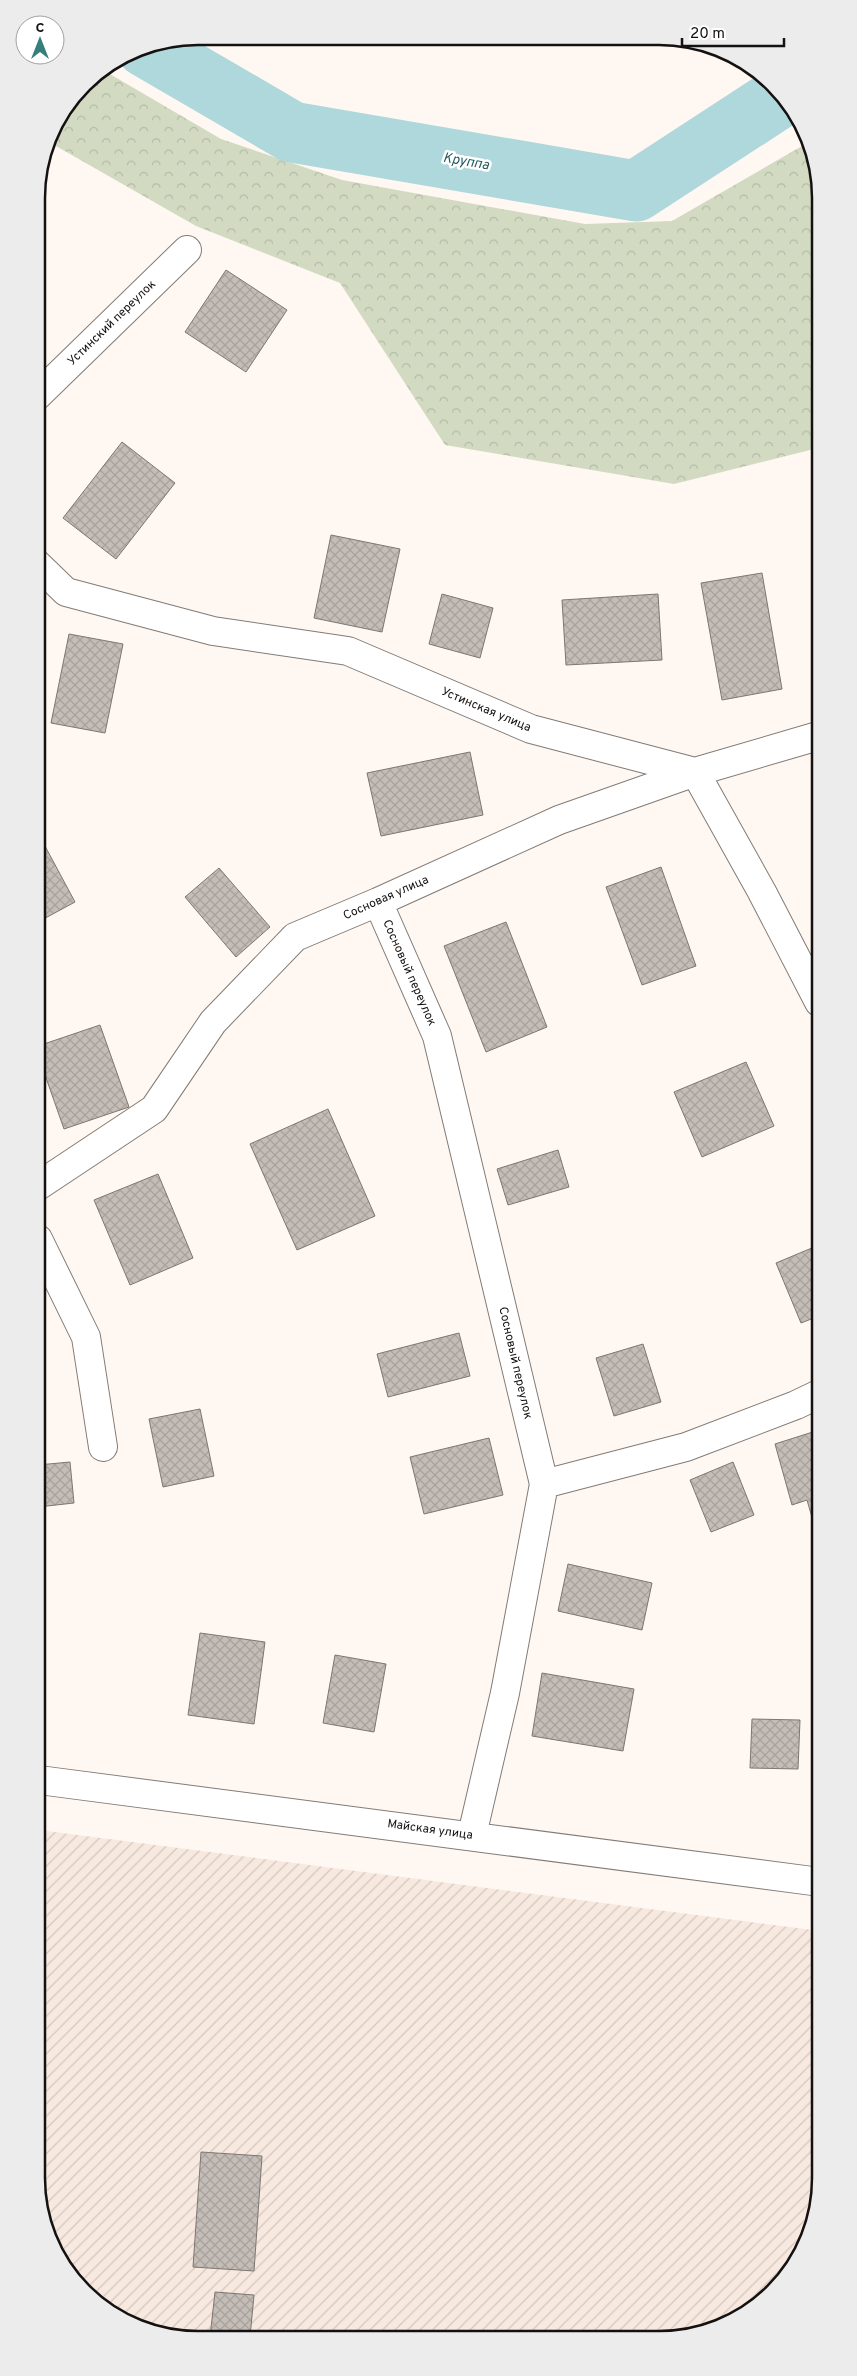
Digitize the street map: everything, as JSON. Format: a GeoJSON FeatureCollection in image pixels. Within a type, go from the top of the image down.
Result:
{"type":"FeatureCollection","features":[{"type":"Feature","properties":{"kind":"street","name":"Устинский переулок"},"geometry":{"type":"LineString","coordinates":[[45,388],[187,250]]}},
{"type":"Feature","properties":{"kind":"street","name":"Устинская улица"},"geometry":{"type":"LineString","coordinates":[[45,572],[66,592],[213,631],[348,651],[531,729],[695,772]]}},
{"type":"Feature","properties":{"kind":"street","name":"Сосновая улица"},"geometry":{"type":"LineString","coordinates":[[45,1181],[154,1109],[213,1022],[294,937],[378,902],[560,820],[695,772],[812,738]]}},
{"type":"Feature","properties":{"kind":"street"},"geometry":{"type":"LineString","coordinates":[[695,772],[762,892],[812,988]]}},
{"type":"Feature","properties":{"kind":"street","name":"Сосновый переулок"},"geometry":{"type":"LineString","coordinates":[[378,902],[437,1036],[544,1484],[505,1693],[472,1835]]}},
{"type":"Feature","properties":{"kind":"street"},"geometry":{"type":"LineString","coordinates":[[45,1253],[86,1337],[103,1446]]}},
{"type":"Feature","properties":{"kind":"street"},"geometry":{"type":"LineString","coordinates":[[544,1484],[686,1446],[812,1397]]}},
{"type":"Feature","properties":{"kind":"street","name":"Майская улица"},"geometry":{"type":"LineString","coordinates":[[45,1781],[472,1835],[608,1855],[812,1881]]}},
{"type":"Feature","properties":{"kind":"shaded area"},"geometry":{"type":"Polygon","coordinates":[[[45,1831],[812,1930],[812,2188],[807,2217],[796,2245],[786,2263],[760,2293],[744,2305],[708,2323],[679,2330],[198,2331],[178,2330],[149,2323],[122,2310],[90,2286],[71,2263],[53,2227],[46,2198],[45,1831]]]}},
{"type":"Feature","properties":{"kind":"green space"},"geometry":{"type":"Polygon","coordinates":[[[109,74],[221,139],[342,180],[585,224],[672,221],[803,146],[811,178],[812,198],[812,450],[674,484],[445,445],[340,283],[196,226],[55,145],[71,113],[83,97],[109,74]]]}},
{"type":"Feature","properties":{"kind":"building"},"geometry":{"type":"Polygon","coordinates":[[[226,270],[287,310],[246,372],[185,332],[226,270]]]}},
{"type":"Feature","properties":{"kind":"building"},"geometry":{"type":"Polygon","coordinates":[[[122,442],[175,483],[116,559],[63,518],[122,442]]]}},
{"type":"Feature","properties":{"kind":"building"},"geometry":{"type":"Polygon","coordinates":[[[331,535],[400,549],[382,632],[314,618],[331,535]]]}},
{"type":"Feature","properties":{"kind":"building"},"geometry":{"type":"Polygon","coordinates":[[[762,573],[782,689],[722,700],[701,583],[762,573]]]}},
{"type":"Feature","properties":{"kind":"building"},"geometry":{"type":"Polygon","coordinates":[[[442,594],[493,608],[480,658],[429,644],[442,594]]]}},
{"type":"Feature","properties":{"kind":"building"},"geometry":{"type":"Polygon","coordinates":[[[658,594],[662,660],[566,665],[562,600],[658,594]]]}},
{"type":"Feature","properties":{"kind":"building"},"geometry":{"type":"Polygon","coordinates":[[[69,634],[123,644],[105,733],[51,723],[69,634]]]}},
{"type":"Feature","properties":{"kind":"building"},"geometry":{"type":"Polygon","coordinates":[[[470,752],[483,815],[381,836],[367,773],[470,752]]]}},
{"type":"Feature","properties":{"kind":"building"},"geometry":{"type":"Polygon","coordinates":[[[45,846],[75,902],[45,918],[45,846]]]}},
{"type":"Feature","properties":{"kind":"building"},"geometry":{"type":"Polygon","coordinates":[[[661,867],[696,966],[642,985],[606,887],[661,867]]]}},
{"type":"Feature","properties":{"kind":"building"},"geometry":{"type":"Polygon","coordinates":[[[219,868],[270,927],[236,957],[185,897],[219,868]]]}},
{"type":"Feature","properties":{"kind":"building"},"geometry":{"type":"Polygon","coordinates":[[[506,922],[547,1027],[486,1052],[444,946],[506,922]]]}},
{"type":"Feature","properties":{"kind":"building"},"geometry":{"type":"Polygon","coordinates":[[[100,1025],[129,1107],[64,1129],[45,1075],[45,1044],[100,1025]]]}},
{"type":"Feature","properties":{"kind":"building"},"geometry":{"type":"Polygon","coordinates":[[[746,1062],[774,1126],[702,1157],[674,1092],[746,1062]]]}},
{"type":"Feature","properties":{"kind":"building"},"geometry":{"type":"Polygon","coordinates":[[[328,1109],[375,1216],[297,1250],[250,1144],[328,1109]]]}},
{"type":"Feature","properties":{"kind":"building"},"geometry":{"type":"Polygon","coordinates":[[[558,1150],[569,1187],[508,1205],[497,1169],[558,1150]]]}},
{"type":"Feature","properties":{"kind":"building"},"geometry":{"type":"Polygon","coordinates":[[[158,1174],[193,1258],[130,1285],[94,1200],[158,1174]]]}},
{"type":"Feature","properties":{"kind":"building"},"geometry":{"type":"Polygon","coordinates":[[[812,1248],[812,1319],[801,1323],[776,1263],[812,1248]]]}},
{"type":"Feature","properties":{"kind":"building"},"geometry":{"type":"Polygon","coordinates":[[[459,1333],[470,1376],[388,1397],[377,1354],[459,1333]]]}},
{"type":"Feature","properties":{"kind":"building"},"geometry":{"type":"Polygon","coordinates":[[[643,1344],[661,1402],[614,1416],[596,1358],[643,1344]]]}},
{"type":"Feature","properties":{"kind":"building"},"geometry":{"type":"Polygon","coordinates":[[[200,1409],[214,1476],[163,1487],[149,1419],[200,1409]]]}},
{"type":"Feature","properties":{"kind":"building"},"geometry":{"type":"Polygon","coordinates":[[[812,1432],[812,1518],[807,1500],[792,1505],[775,1444],[812,1432]]]}},
{"type":"Feature","properties":{"kind":"building"},"geometry":{"type":"Polygon","coordinates":[[[489,1438],[503,1495],[424,1514],[410,1457],[489,1438]]]}},
{"type":"Feature","properties":{"kind":"building"},"geometry":{"type":"Polygon","coordinates":[[[70,1462],[74,1503],[45,1506],[45,1464],[70,1462]]]}},
{"type":"Feature","properties":{"kind":"building"},"geometry":{"type":"Polygon","coordinates":[[[733,1462],[754,1515],[711,1532],[690,1480],[733,1462]]]}},
{"type":"Feature","properties":{"kind":"building"},"geometry":{"type":"Polygon","coordinates":[[[568,1564],[652,1583],[642,1630],[558,1611],[568,1564]]]}},
{"type":"Feature","properties":{"kind":"building"},"geometry":{"type":"Polygon","coordinates":[[[200,1633],[265,1642],[254,1724],[188,1715],[200,1633]]]}},
{"type":"Feature","properties":{"kind":"building"},"geometry":{"type":"Polygon","coordinates":[[[335,1655],[386,1664],[374,1732],[323,1723],[335,1655]]]}},
{"type":"Feature","properties":{"kind":"building"},"geometry":{"type":"Polygon","coordinates":[[[542,1673],[634,1689],[623,1751],[532,1736],[542,1673]]]}},
{"type":"Feature","properties":{"kind":"building"},"geometry":{"type":"Polygon","coordinates":[[[752,1719],[800,1720],[798,1769],[750,1768],[752,1719]]]}},
{"type":"Feature","properties":{"kind":"building"},"geometry":{"type":"Polygon","coordinates":[[[201,2152],[262,2156],[254,2271],[193,2267],[201,2152]]]}},
{"type":"Feature","properties":{"kind":"building"},"geometry":{"type":"Polygon","coordinates":[[[215,2292],[254,2295],[251,2331],[211,2331],[215,2292]]]}},
{"type":"Feature","properties":{"kind":"waterway","name":"Круппа"},"geometry":{"type":"LineString","coordinates":[[154,52],[292,132],[636,191],[776,100]]}}]}
